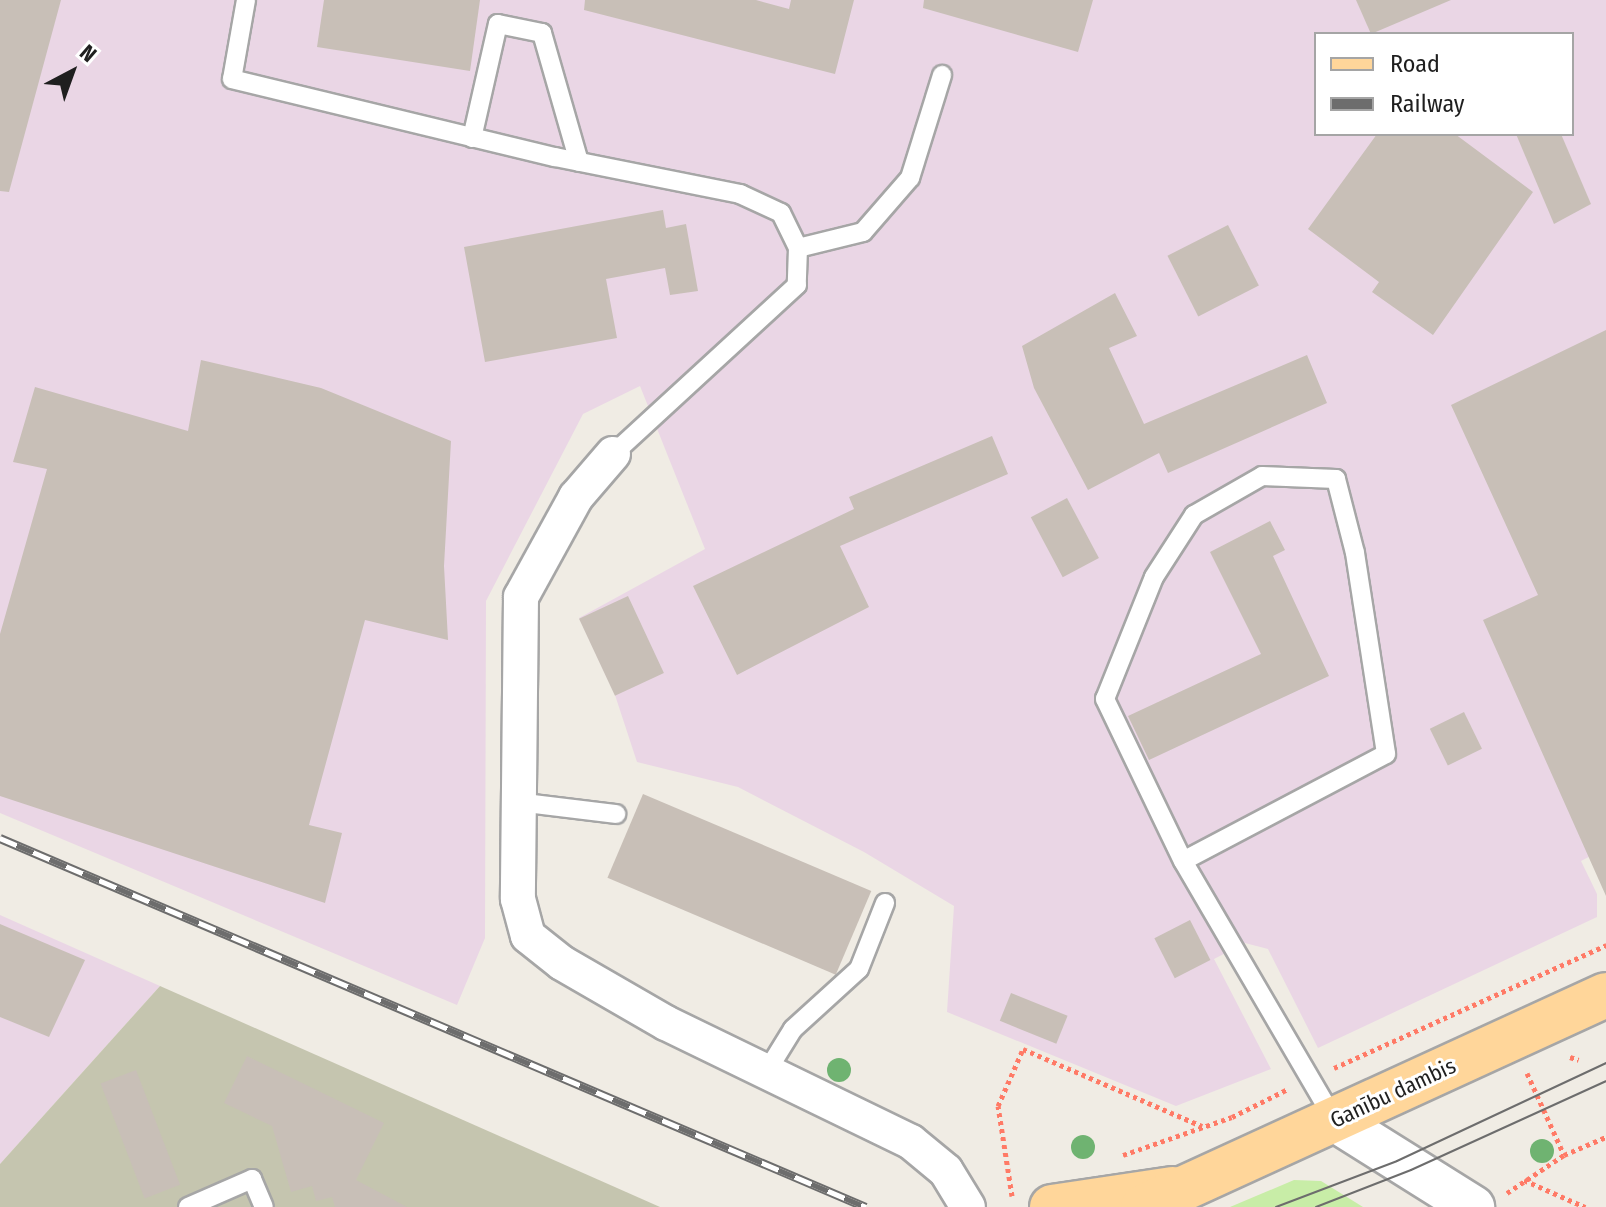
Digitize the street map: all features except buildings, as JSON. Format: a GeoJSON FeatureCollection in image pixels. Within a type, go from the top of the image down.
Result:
{"type":"FeatureCollection","features":[{"type":"Feature","properties":{"kind":"main road","name":"Ganību dambis"},"geometry":{"type":"LineString","coordinates":[[1032,1202],[1161,1198],[1336,1121],[1606,995]]}},
{"type":"Feature","properties":{"kind":"street"},"geometry":{"type":"LineString","coordinates":[[613,454],[576,497],[521,597],[518,899],[528,936],[562,963],[666,1023],[911,1142],[946,1171],[968,1207]]}},
{"type":"Feature","properties":{"kind":"street"},"geometry":{"type":"LineString","coordinates":[[1336,1121],[1489,1202]]}},
{"type":"Feature","properties":{"kind":"lane"},"geometry":{"type":"LineString","coordinates":[[246,0],[232,79],[472,138],[740,194],[781,213],[798,248],[797,285],[613,454]]}},
{"type":"Feature","properties":{"kind":"lane"},"geometry":{"type":"LineString","coordinates":[[472,138],[498,24],[542,33],[579,162]]}},
{"type":"Feature","properties":{"kind":"lane"},"geometry":{"type":"LineString","coordinates":[[798,248],[863,232],[910,178],[942,75]]}},
{"type":"Feature","properties":{"kind":"lane"},"geometry":{"type":"LineString","coordinates":[[1183,861],[1386,754],[1355,553],[1336,479],[1262,476],[1194,515],[1154,577],[1105,699],[1183,861],[1307,1080],[1336,1121]]}},
{"type":"Feature","properties":{"kind":"lane"},"geometry":{"type":"LineString","coordinates":[[517,802],[616,814]]}},
{"type":"Feature","properties":{"kind":"lane"},"geometry":{"type":"LineString","coordinates":[[767,1071],[793,1029],[859,969],[885,903]]}},
{"type":"Feature","properties":{"kind":"lane"},"geometry":{"type":"LineString","coordinates":[[188,1207],[252,1179],[264,1207]]}},
{"type":"Feature","properties":{"kind":"path"},"geometry":{"type":"LineString","coordinates":[[1032,1202],[998,1106],[1023,1049],[1203,1127]]}},
{"type":"Feature","properties":{"kind":"path"},"geometry":{"type":"LineString","coordinates":[[1526,1070],[1564,1155]]}},
{"type":"Feature","properties":{"kind":"path"},"geometry":{"type":"LineString","coordinates":[[1489,1202],[1564,1155],[1606,1137]]}},
{"type":"Feature","properties":{"kind":"path"},"geometry":{"type":"LineString","coordinates":[[1523,1179],[1585,1207]]}},
{"type":"Feature","properties":{"kind":"shaded area"},"geometry":{"type":"Polygon","coordinates":[[[0,0],[1606,0],[1606,848],[1581,861],[1597,894],[1597,917],[1318,1048],[1268,949],[1245,943],[1214,959],[1271,1069],[1176,1106],[947,1012],[954,906],[864,852],[738,787],[637,762],[615,695],[579,618],[705,549],[640,386],[583,414],[486,601],[485,938],[457,1005],[0,813],[0,0]]]}},
{"type":"Feature","properties":{"kind":"shaded area"},"geometry":{"type":"Polygon","coordinates":[[[0,915],[160,986],[0,1164],[0,915]]]}},
{"type":"Feature","properties":{"kind":"shaded area"},"geometry":{"type":"Polygon","coordinates":[[[160,986],[660,1207],[0,1207],[0,1164],[160,986]]]}},
{"type":"Feature","properties":{"kind":"green space"},"geometry":{"type":"Polygon","coordinates":[[[1294,1180],[1321,1181],[1363,1207],[1230,1207],[1294,1180]]]}},
{"type":"Feature","properties":{"kind":"tram line"},"geometry":{"type":"LineString","coordinates":[[1276,1207],[1397,1161],[1606,1063]]}},
{"type":"Feature","properties":{"kind":"tram line"},"geometry":{"type":"LineString","coordinates":[[1316,1207],[1411,1170],[1606,1081]]}},
{"type":"Feature","properties":{"kind":"railway"},"geometry":{"type":"LineString","coordinates":[[0,838],[866,1207]]}}]}
